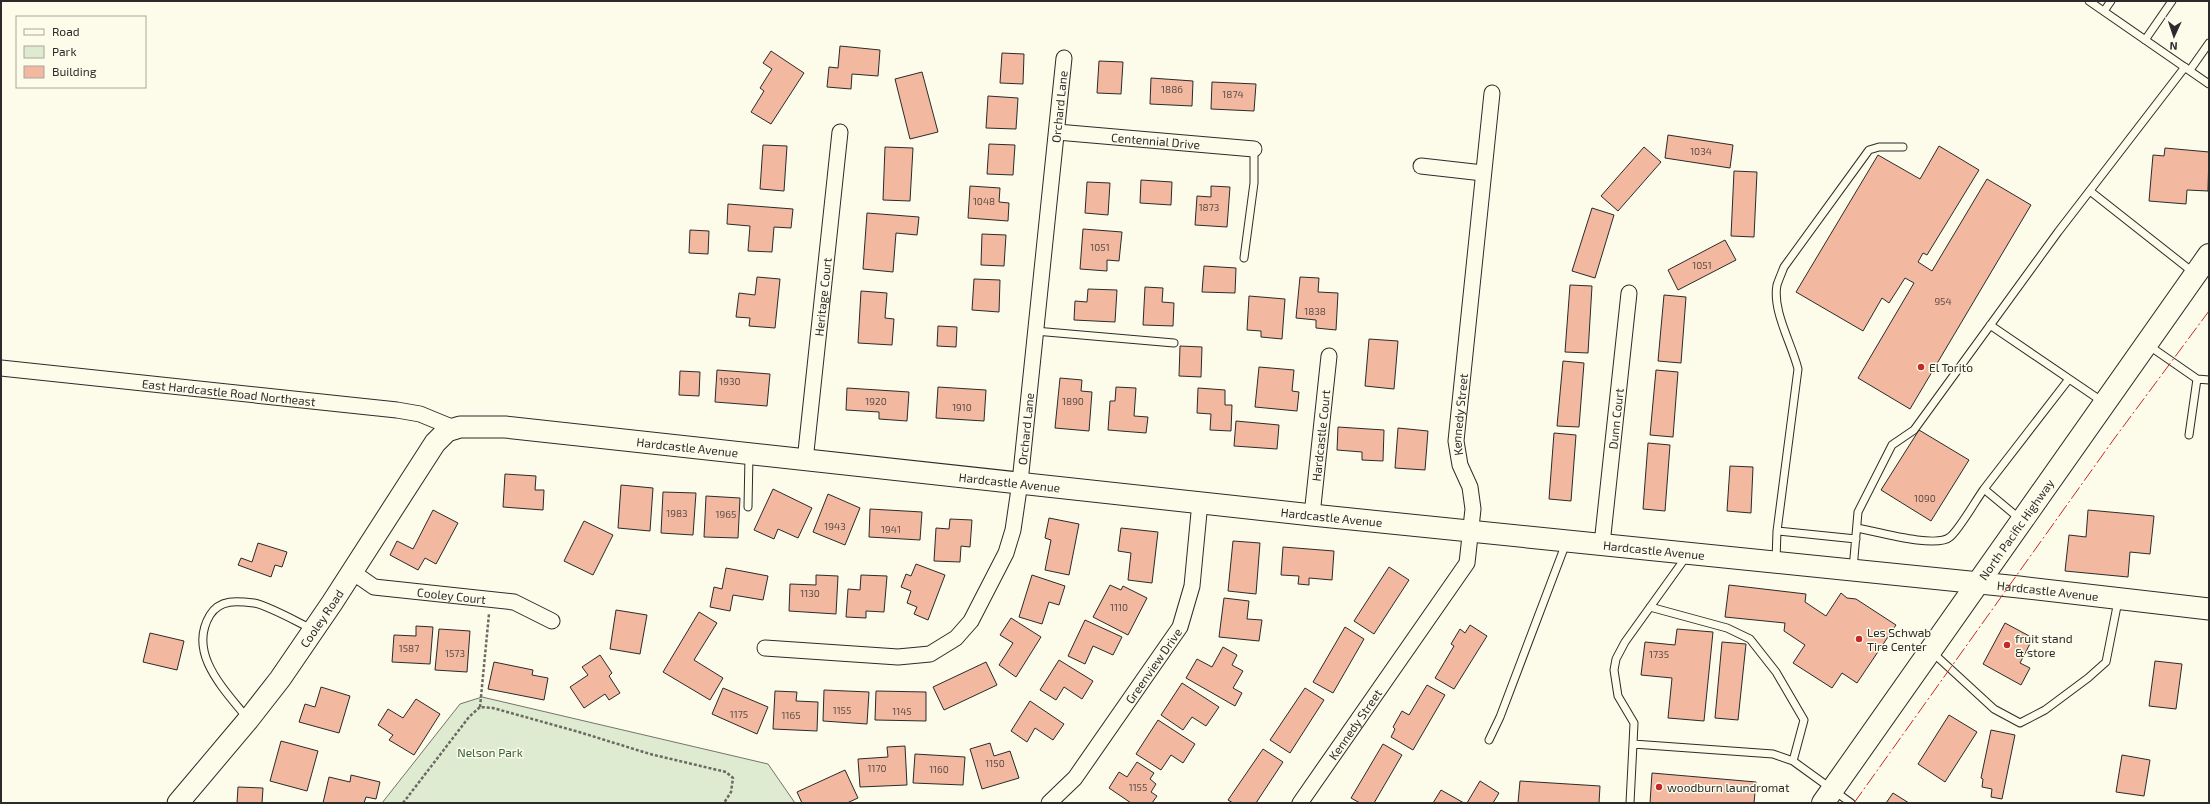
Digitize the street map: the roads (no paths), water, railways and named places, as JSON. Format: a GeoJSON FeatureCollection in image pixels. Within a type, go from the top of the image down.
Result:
{"type":"FeatureCollection","features":[{"type":"Feature","properties":{"kind":"main road","name":"North Pacific Highway"},"geometry":{"type":"LineString","coordinates":[[1828,797],[2209,255]]}},
{"type":"Feature","properties":{"kind":"street","name":"Orchard Lane"},"geometry":{"type":"LineString","coordinates":[[765,648],[898,657],[930,654],[956,638],[971,621],[1006,553],[1013,530],[1020,482],[1064,58]]}},
{"type":"Feature","properties":{"kind":"street","name":"Kennedy Street"},"geometry":{"type":"LineString","coordinates":[[1300,803],[1467,562],[1472,530],[1473,509],[1470,487],[1460,464],[1456,441],[1492,93]]}},
{"type":"Feature","properties":{"kind":"street","name":"Heritage Court"},"geometry":{"type":"LineString","coordinates":[[805,461],[840,132]]}},
{"type":"Feature","properties":{"kind":"street","name":"Centennial Drive"},"geometry":{"type":"LineString","coordinates":[[1057,132],[1254,149]]}},
{"type":"Feature","properties":{"kind":"street"},"geometry":{"type":"LineString","coordinates":[[1421,166],[1484,173]]}},
{"type":"Feature","properties":{"kind":"street","name":"Dunn Court"},"geometry":{"type":"LineString","coordinates":[[1602,544],[1629,293]]}},
{"type":"Feature","properties":{"kind":"street","name":"Hardcastle Court"},"geometry":{"type":"LineString","coordinates":[[1312,515],[1329,356]]}},
{"type":"Feature","properties":{"kind":"street","name":"East Hardcastle Road Northeast"},"geometry":{"type":"LineString","coordinates":[[1,368],[397,410],[420,414],[454,428]]}},
{"type":"Feature","properties":{"kind":"street","name":"Hardcastle Avenue"},"geometry":{"type":"LineString","coordinates":[[454,428],[475,426],[506,427],[805,461],[1020,482],[1312,515],[1472,530],[1978,583],[2209,609]]}},
{"type":"Feature","properties":{"kind":"street","name":"Cooley Road"},"geometry":{"type":"LineString","coordinates":[[178,803],[248,720],[314,630],[427,453],[441,436],[454,428]]}},
{"type":"Feature","properties":{"kind":"street","name":"Greenview Drive"},"geometry":{"type":"LineString","coordinates":[[1049,803],[1075,778],[1180,627],[1192,586],[1200,502]]}},
{"type":"Feature","properties":{"kind":"street","name":"Cooley Court"},"geometry":{"type":"LineString","coordinates":[[351,571],[374,587],[522,604],[552,621]]}},
{"type":"Feature","properties":{"kind":"lane"},"geometry":{"type":"LineString","coordinates":[[2089,1],[2209,84]]}},
{"type":"Feature","properties":{"kind":"lane"},"geometry":{"type":"LineString","coordinates":[[2104,12],[2111,1]]}},
{"type":"Feature","properties":{"kind":"lane"},"geometry":{"type":"LineString","coordinates":[[2145,40],[2172,1]]}},
{"type":"Feature","properties":{"kind":"lane"},"geometry":{"type":"LineString","coordinates":[[1853,570],[1858,512],[1892,445],[1914,430],[2090,191],[2209,43]]}},
{"type":"Feature","properties":{"kind":"lane"},"geometry":{"type":"LineString","coordinates":[[1776,562],[1778,531],[1798,369],[1794,352],[1786,338],[1776,299],[1777,285],[1784,267],[1869,150],[1878,146],[1903,147]]}},
{"type":"Feature","properties":{"kind":"lane"},"geometry":{"type":"LineString","coordinates":[[1244,258],[1254,183],[1254,149]]}},
{"type":"Feature","properties":{"kind":"lane"},"geometry":{"type":"LineString","coordinates":[[2090,191],[2195,275]]}},
{"type":"Feature","properties":{"kind":"lane"},"geometry":{"type":"LineString","coordinates":[[1990,325],[2104,403]]}},
{"type":"Feature","properties":{"kind":"lane"},"geometry":{"type":"LineString","coordinates":[[1035,331],[1174,343]]}},
{"type":"Feature","properties":{"kind":"lane"},"geometry":{"type":"LineString","coordinates":[[2146,344],[2198,378],[2209,380]]}},
{"type":"Feature","properties":{"kind":"lane"},"geometry":{"type":"LineString","coordinates":[[2189,435],[2198,378]]}},
{"type":"Feature","properties":{"kind":"lane"},"geometry":{"type":"LineString","coordinates":[[1857,528],[1924,541],[1945,539],[1950,537],[1984,489],[2068,379]]}},
{"type":"Feature","properties":{"kind":"lane"},"geometry":{"type":"LineString","coordinates":[[748,507],[750,455]]}},
{"type":"Feature","properties":{"kind":"lane"},"geometry":{"type":"LineString","coordinates":[[1984,489],[2022,520]]}},
{"type":"Feature","properties":{"kind":"lane"},"geometry":{"type":"LineString","coordinates":[[1778,531],[1856,539]]}},
{"type":"Feature","properties":{"kind":"lane"},"geometry":{"type":"LineString","coordinates":[[1489,740],[1500,718],[1567,541]]}},
{"type":"Feature","properties":{"kind":"lane"},"geometry":{"type":"LineString","coordinates":[[1630,803],[1634,723],[1618,696],[1614,670],[1616,659],[1625,642],[1688,553]]}},
{"type":"Feature","properties":{"kind":"lane"},"geometry":{"type":"LineString","coordinates":[[1930,651],[1994,709],[2020,723],[2045,710],[2088,678],[2106,662],[2118,599]]}},
{"type":"Feature","properties":{"kind":"lane"},"geometry":{"type":"LineString","coordinates":[[248,720],[207,663],[202,633],[214,608],[226,602],[256,604],[314,630]]}},
{"type":"Feature","properties":{"kind":"lane"},"geometry":{"type":"LineString","coordinates":[[1650,607],[1727,628],[1750,639],[1776,672],[1804,720],[1793,761]]}},
{"type":"Feature","properties":{"kind":"lane"},"geometry":{"type":"LineString","coordinates":[[1633,744],[1773,754],[1793,761],[1828,797],[1851,803]]}},
{"type":"Feature","properties":{"kind":"place","name":"El Torito"},"geometry":{"type":"Point","coordinates":[1921,367]}},
{"type":"Feature","properties":{"kind":"place","name":"Les Schwab Tire Center"},"geometry":{"type":"Point","coordinates":[1859,639]}},
{"type":"Feature","properties":{"kind":"place","name":"fruit stand & store"},"geometry":{"type":"Point","coordinates":[2007,645]}},
{"type":"Feature","properties":{"kind":"place","name":"woodburn laundromat"},"geometry":{"type":"Point","coordinates":[1659,787]}},
{"type":"Feature","properties":{"kind":"park label","name":"Nelson Park"},"geometry":{"type":"Point","coordinates":[490,752]}}]}
